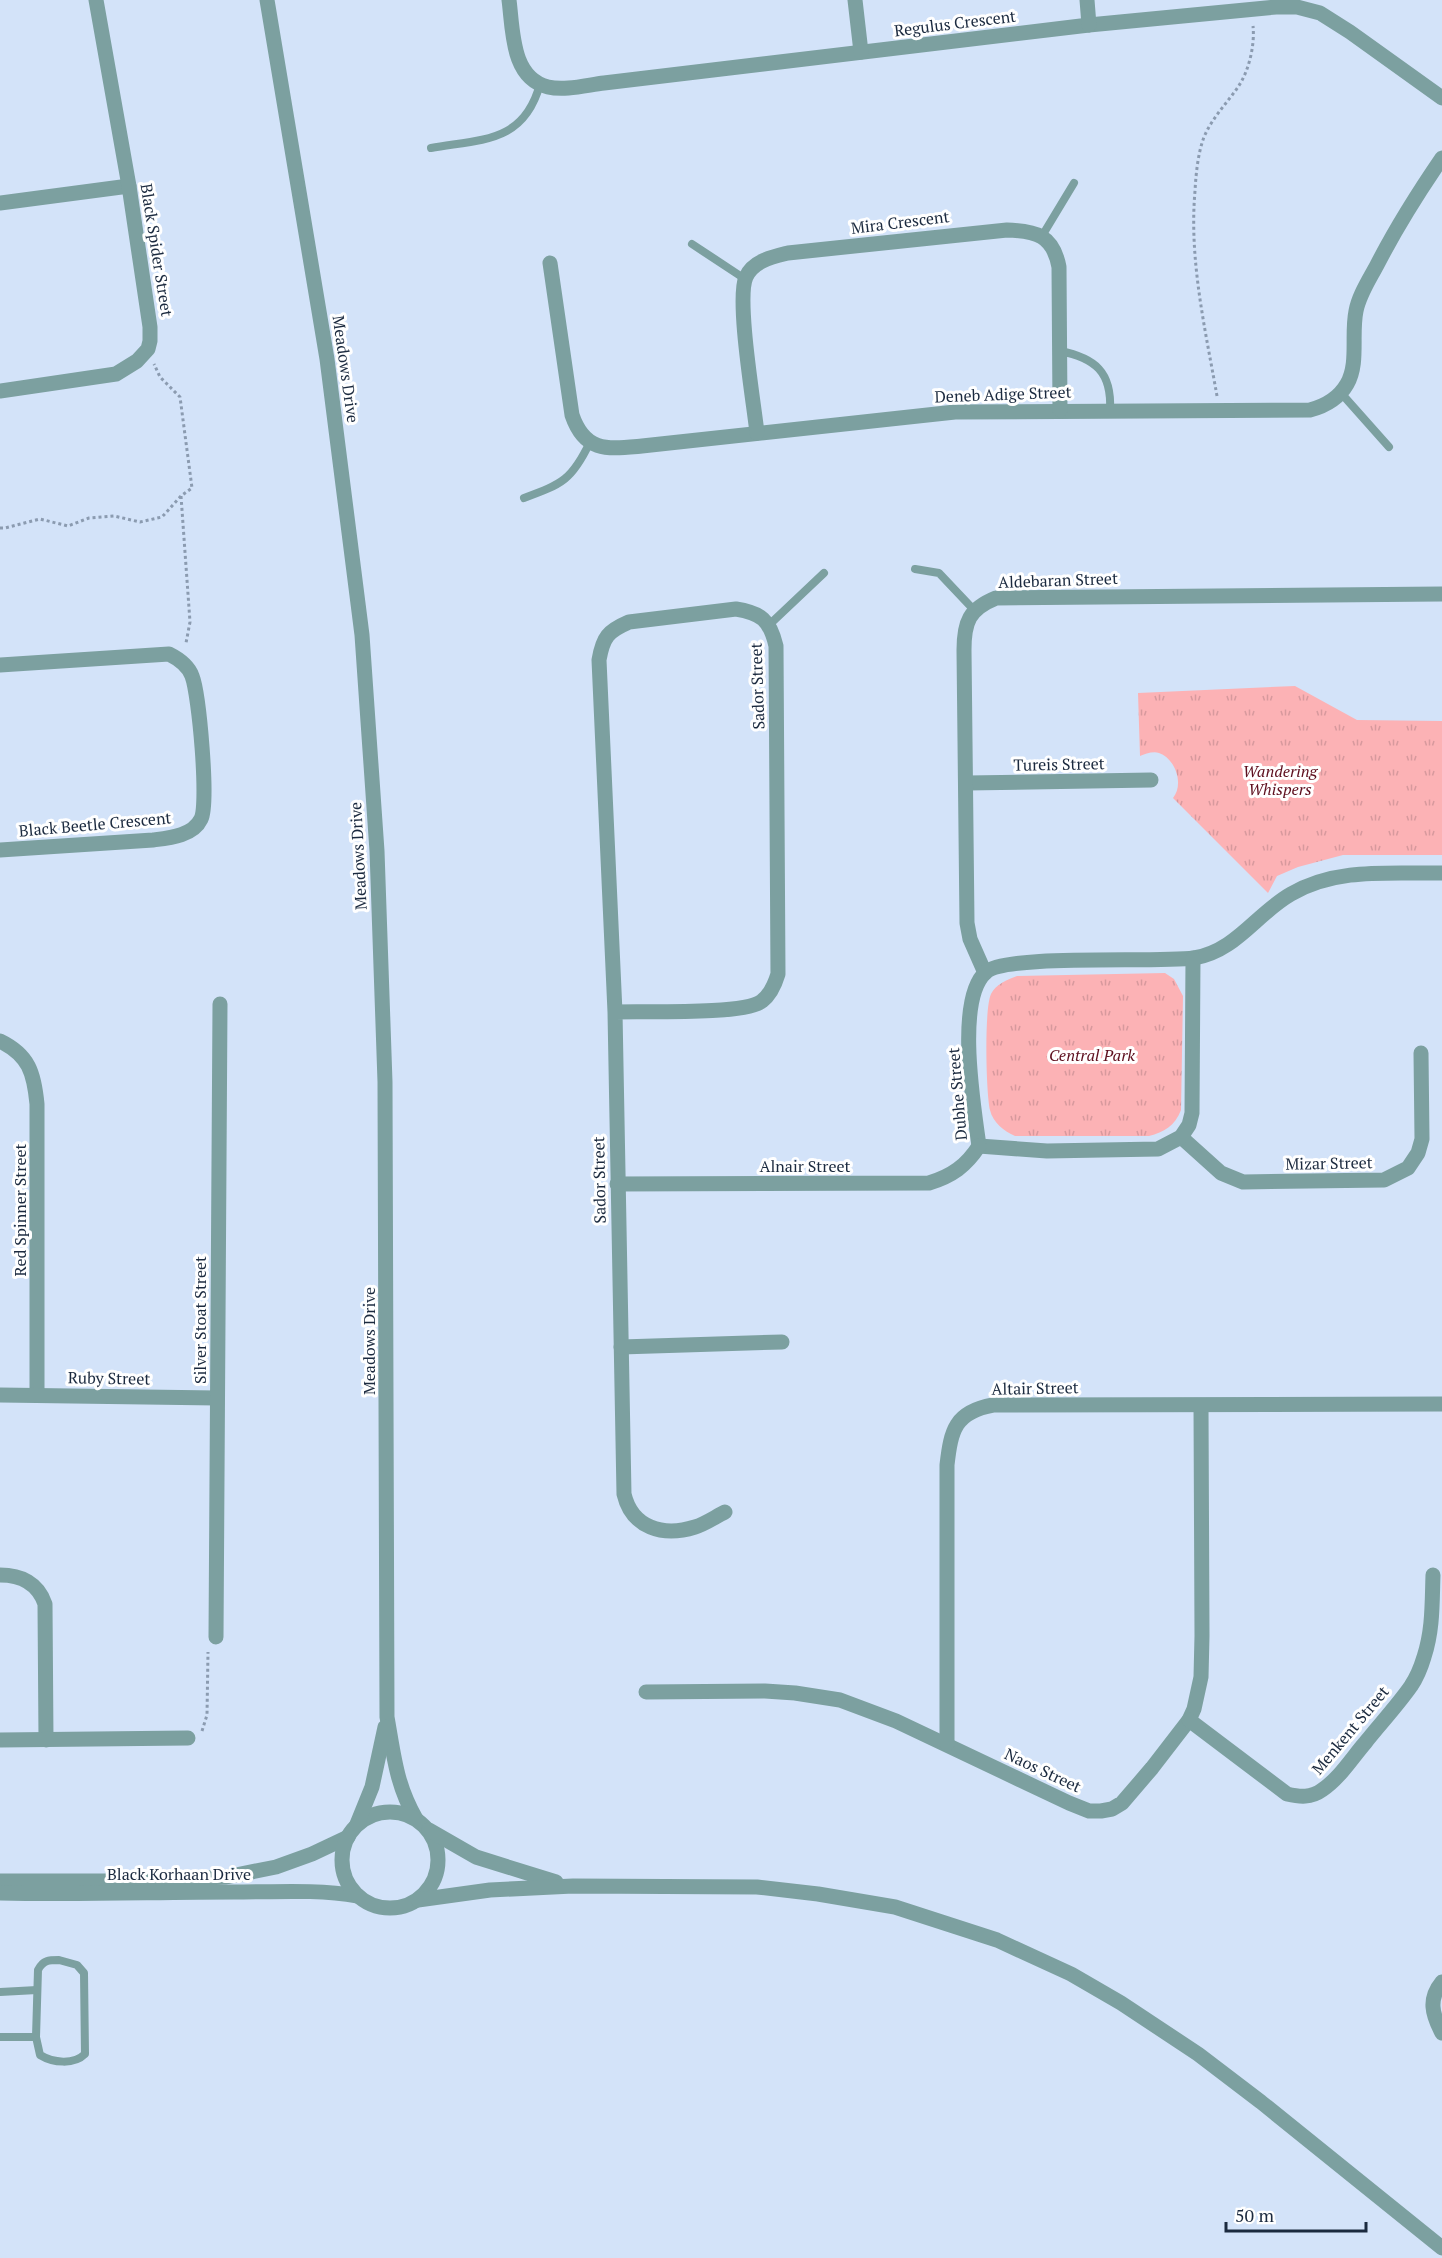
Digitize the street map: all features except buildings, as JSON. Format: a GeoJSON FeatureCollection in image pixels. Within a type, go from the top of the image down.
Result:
{"type":"FeatureCollection","features":[{"type":"Feature","properties":{"kind":"street","name":"Black Spider Street"},"geometry":{"type":"LineString","coordinates":[[96,0],[129,186],[150,327],[148,349]]}},
{"type":"Feature","properties":{"kind":"street","name":"Meadows Drive"},"geometry":{"type":"LineString","coordinates":[[267,0],[327,359],[362,635],[377,851],[385,1082],[387,1717],[396,1773],[404,1797],[422,1824]]}},
{"type":"Feature","properties":{"kind":"street"},"geometry":{"type":"LineString","coordinates":[[509,0],[520,64],[524,71],[540,84]]}},
{"type":"Feature","properties":{"kind":"street"},"geometry":{"type":"LineString","coordinates":[[855,0],[861,52]]}},
{"type":"Feature","properties":{"kind":"street"},"geometry":{"type":"LineString","coordinates":[[1087,0],[1089,25]]}},
{"type":"Feature","properties":{"kind":"street","name":"Regulus Crescent"},"geometry":{"type":"LineString","coordinates":[[540,84],[560,87],[604,83],[1089,25],[1251,8],[1319,6],[1350,32],[1442,98]]}},
{"type":"Feature","properties":{"kind":"street"},"geometry":{"type":"LineString","coordinates":[[1341,393],[1353,371],[1354,322],[1360,300],[1405,214],[1442,158]]}},
{"type":"Feature","properties":{"kind":"street"},"geometry":{"type":"LineString","coordinates":[[0,203],[129,186]]}},
{"type":"Feature","properties":{"kind":"street","name":"Mira Crescent"},"geometry":{"type":"LineString","coordinates":[[745,279],[758,263],[788,253],[1007,230],[1029,231],[1042,236]]}},
{"type":"Feature","properties":{"kind":"street"},"geometry":{"type":"LineString","coordinates":[[1042,236],[1051,244],[1059,267],[1060,410]]}},
{"type":"Feature","properties":{"kind":"street"},"geometry":{"type":"LineString","coordinates":[[550,263],[573,415],[577,428],[590,442]]}},
{"type":"Feature","properties":{"kind":"street"},"geometry":{"type":"LineString","coordinates":[[745,279],[743,291],[747,352],[757,433]]}},
{"type":"Feature","properties":{"kind":"street"},"geometry":{"type":"LineString","coordinates":[[0,391],[116,374],[137,361],[148,349]]}},
{"type":"Feature","properties":{"kind":"street","name":"Deneb Adige Street"},"geometry":{"type":"LineString","coordinates":[[590,442],[598,447],[611,448],[955,412],[1310,410],[1322,407],[1341,393]]}},
{"type":"Feature","properties":{"kind":"street","name":"Aldebaran Street"},"geometry":{"type":"LineString","coordinates":[[974,610],[996,598],[1442,594]]}},
{"type":"Feature","properties":{"kind":"street","name":"Sador Street"},"geometry":{"type":"LineString","coordinates":[[615,1012],[738,1009],[761,1002],[770,994],[775,984],[778,974],[776,646],[769,625],[763,618],[751,611],[736,609],[629,622],[616,627],[602,643],[599,660],[615,1012],[623,1475],[627,1507],[642,1524],[670,1530],[696,1527],[725,1512]]}},
{"type":"Feature","properties":{"kind":"street"},"geometry":{"type":"LineString","coordinates":[[974,610],[964,633],[967,924],[970,939],[985,973],[994,968],[1028,962],[1144,961],[1193,958],[1214,953],[1230,945],[1288,895],[1325,878],[1344,874],[1442,873]]}},
{"type":"Feature","properties":{"kind":"street"},"geometry":{"type":"LineString","coordinates":[[0,665],[169,654],[180,659]]}},
{"type":"Feature","properties":{"kind":"street","name":"Black Beetle Crescent"},"geometry":{"type":"LineString","coordinates":[[0,850],[153,840],[177,836],[195,827],[202,818],[204,791],[196,693],[192,676],[180,659]]}},
{"type":"Feature","properties":{"kind":"street","name":"Tureis Street"},"geometry":{"type":"LineString","coordinates":[[967,783],[1151,780]]}},
{"type":"Feature","properties":{"kind":"street"},"geometry":{"type":"LineString","coordinates":[[1181,1137],[1189,1125],[1192,1113],[1193,958]]}},
{"type":"Feature","properties":{"kind":"street","name":"Dubhe Street"},"geometry":{"type":"LineString","coordinates":[[985,973],[976,989],[970,1023],[970,1076],[979,1146],[1047,1150],[1158,1149],[1181,1137]]}},
{"type":"Feature","properties":{"kind":"street","name":"Silver Stoat Street"},"geometry":{"type":"LineString","coordinates":[[216,1637],[220,1004]]}},
{"type":"Feature","properties":{"kind":"street","name":"Red Spinner Street"},"geometry":{"type":"LineString","coordinates":[[0,1041],[12,1047],[23,1058],[32,1070],[35,1084],[37,1115],[37,1395]]}},
{"type":"Feature","properties":{"kind":"street","name":"Mizar Street"},"geometry":{"type":"LineString","coordinates":[[1181,1137],[1221,1173],[1243,1182],[1384,1180],[1408,1168],[1419,1153],[1422,1139],[1421,1053]]}},
{"type":"Feature","properties":{"kind":"street","name":"Alnair Street"},"geometry":{"type":"LineString","coordinates":[[617,1184],[929,1183],[957,1172],[968,1162],[979,1146]]}},
{"type":"Feature","properties":{"kind":"street"},"geometry":{"type":"LineString","coordinates":[[621,1347],[782,1342]]}},
{"type":"Feature","properties":{"kind":"street","name":"Ruby Street"},"geometry":{"type":"LineString","coordinates":[[0,1395],[217,1398]]}},
{"type":"Feature","properties":{"kind":"street","name":"Altair Street"},"geometry":{"type":"LineString","coordinates":[[946,1744],[947,1465],[949,1448],[959,1420],[969,1412],[993,1405],[1442,1404]]}},
{"type":"Feature","properties":{"kind":"street","name":"Naos Street"},"geometry":{"type":"LineString","coordinates":[[646,1692],[765,1691],[840,1700],[870,1710],[946,1744],[1069,1803],[1089,1811],[1112,1809],[1136,1789],[1189,1720],[1196,1702],[1202,1636],[1201,1406]]}},
{"type":"Feature","properties":{"kind":"street"},"geometry":{"type":"LineString","coordinates":[[0,1575],[15,1575],[26,1580],[35,1586],[45,1604],[46,1740]]}},
{"type":"Feature","properties":{"kind":"street","name":"Menkent Street"},"geometry":{"type":"LineString","coordinates":[[1189,1720],[1287,1794],[1299,1797],[1312,1796],[1321,1791],[1329,1785],[1357,1752],[1419,1672],[1431,1625],[1433,1575]]}},
{"type":"Feature","properties":{"kind":"street","name":"Meadows Drive"},"geometry":{"type":"LineString","coordinates":[[357,1824],[372,1786],[387,1717]]}},
{"type":"Feature","properties":{"kind":"street"},"geometry":{"type":"LineString","coordinates":[[0,1740],[188,1738]]}},
{"type":"Feature","properties":{"kind":"street"},"geometry":{"type":"LineString","coordinates":[[573,1886],[533,1876],[476,1857],[402,1813],[386,1812],[370,1815],[357,1824],[342,1852],[343,1868],[348,1883],[358,1896],[371,1905],[387,1908],[403,1907],[418,1900],[456,1893],[489,1890],[573,1886],[757,1887],[818,1894],[894,1907],[997,1940],[1071,1974],[1198,2054],[1442,2248]]}},
{"type":"Feature","properties":{"kind":"street"},"geometry":{"type":"LineString","coordinates":[[418,1900],[429,1889],[437,1875],[439,1859],[436,1843],[422,1824]]}},
{"type":"Feature","properties":{"kind":"street","name":"Black Korhaan Drive"},"geometry":{"type":"LineString","coordinates":[[0,1881],[226,1877],[276,1867],[312,1854],[348,1837]]}},
{"type":"Feature","properties":{"kind":"street","name":"Black Korhaan Drive"},"geometry":{"type":"LineString","coordinates":[[0,1893],[297,1890],[332,1891],[358,1896]]}},
{"type":"Feature","properties":{"kind":"street"},"geometry":{"type":"LineString","coordinates":[[1442,1982],[1431,2002],[1433,2015],[1442,2032]]}},
{"type":"Feature","properties":{"kind":"lane"},"geometry":{"type":"LineString","coordinates":[[431,148],[496,136],[513,128],[523,119],[536,100],[540,84]]}},
{"type":"Feature","properties":{"kind":"lane"},"geometry":{"type":"LineString","coordinates":[[1042,236],[1074,183]]}},
{"type":"Feature","properties":{"kind":"lane"},"geometry":{"type":"LineString","coordinates":[[692,244],[745,279]]}},
{"type":"Feature","properties":{"kind":"lane"},"geometry":{"type":"LineString","coordinates":[[1060,351],[1085,358],[1097,366],[1106,378],[1111,397],[1110,410]]}},
{"type":"Feature","properties":{"kind":"lane"},"geometry":{"type":"LineString","coordinates":[[1341,393],[1389,447]]}},
{"type":"Feature","properties":{"kind":"lane"},"geometry":{"type":"LineString","coordinates":[[524,498],[552,488],[567,478],[580,463],[590,442]]}},
{"type":"Feature","properties":{"kind":"lane"},"geometry":{"type":"LineString","coordinates":[[915,569],[939,573],[974,610]]}},
{"type":"Feature","properties":{"kind":"lane"},"geometry":{"type":"LineString","coordinates":[[769,625],[824,573]]}},
{"type":"Feature","properties":{"kind":"lane"},"geometry":{"type":"LineString","coordinates":[[47,1960],[70,1962],[77,1965],[84,1973],[85,2054],[76,2060],[48,2060],[40,2055],[36,2037],[38,1970],[41,1964],[47,1960]]}},
{"type":"Feature","properties":{"kind":"lane"},"geometry":{"type":"LineString","coordinates":[[0,1992],[37,1990]]}},
{"type":"Feature","properties":{"kind":"lane"},"geometry":{"type":"LineString","coordinates":[[0,2037],[36,2037]]}},
{"type":"Feature","properties":{"kind":"path"},"geometry":{"type":"LineString","coordinates":[[1219,409],[1197,276],[1192,223],[1196,171],[1204,136],[1221,108],[1239,86],[1248,65],[1254,37],[1251,8]]}},
{"type":"Feature","properties":{"kind":"path"},"geometry":{"type":"LineString","coordinates":[[0,528],[40,519],[68,526],[89,518],[114,516],[140,522],[162,517],[181,496],[192,488],[180,397],[160,377],[148,349]]}},
{"type":"Feature","properties":{"kind":"path"},"geometry":{"type":"LineString","coordinates":[[180,659],[190,622],[181,496]]}},
{"type":"Feature","properties":{"kind":"path"},"geometry":{"type":"LineString","coordinates":[[188,1738],[204,1730],[207,1715],[208,1652],[216,1637]]}},
{"type":"Feature","properties":{"kind":"green space","name":"Wandering Whispers"},"geometry":{"type":"Polygon","coordinates":[[[1295,686],[1357,720],[1442,721],[1442,855],[1343,855],[1298,867],[1277,876],[1268,893],[1173,798],[1178,780],[1170,761],[1157,752],[1140,756],[1138,693],[1295,686]]]}},
{"type":"Feature","properties":{"kind":"green space","name":"Central Park"},"geometry":{"type":"Polygon","coordinates":[[[1165,973],[1174,979],[1183,996],[1181,1110],[1172,1124],[1149,1136],[1015,1136],[996,1123],[990,1110],[986,1051],[989,1003],[991,994],[996,988],[1017,976],[1165,973]]]}}]}
